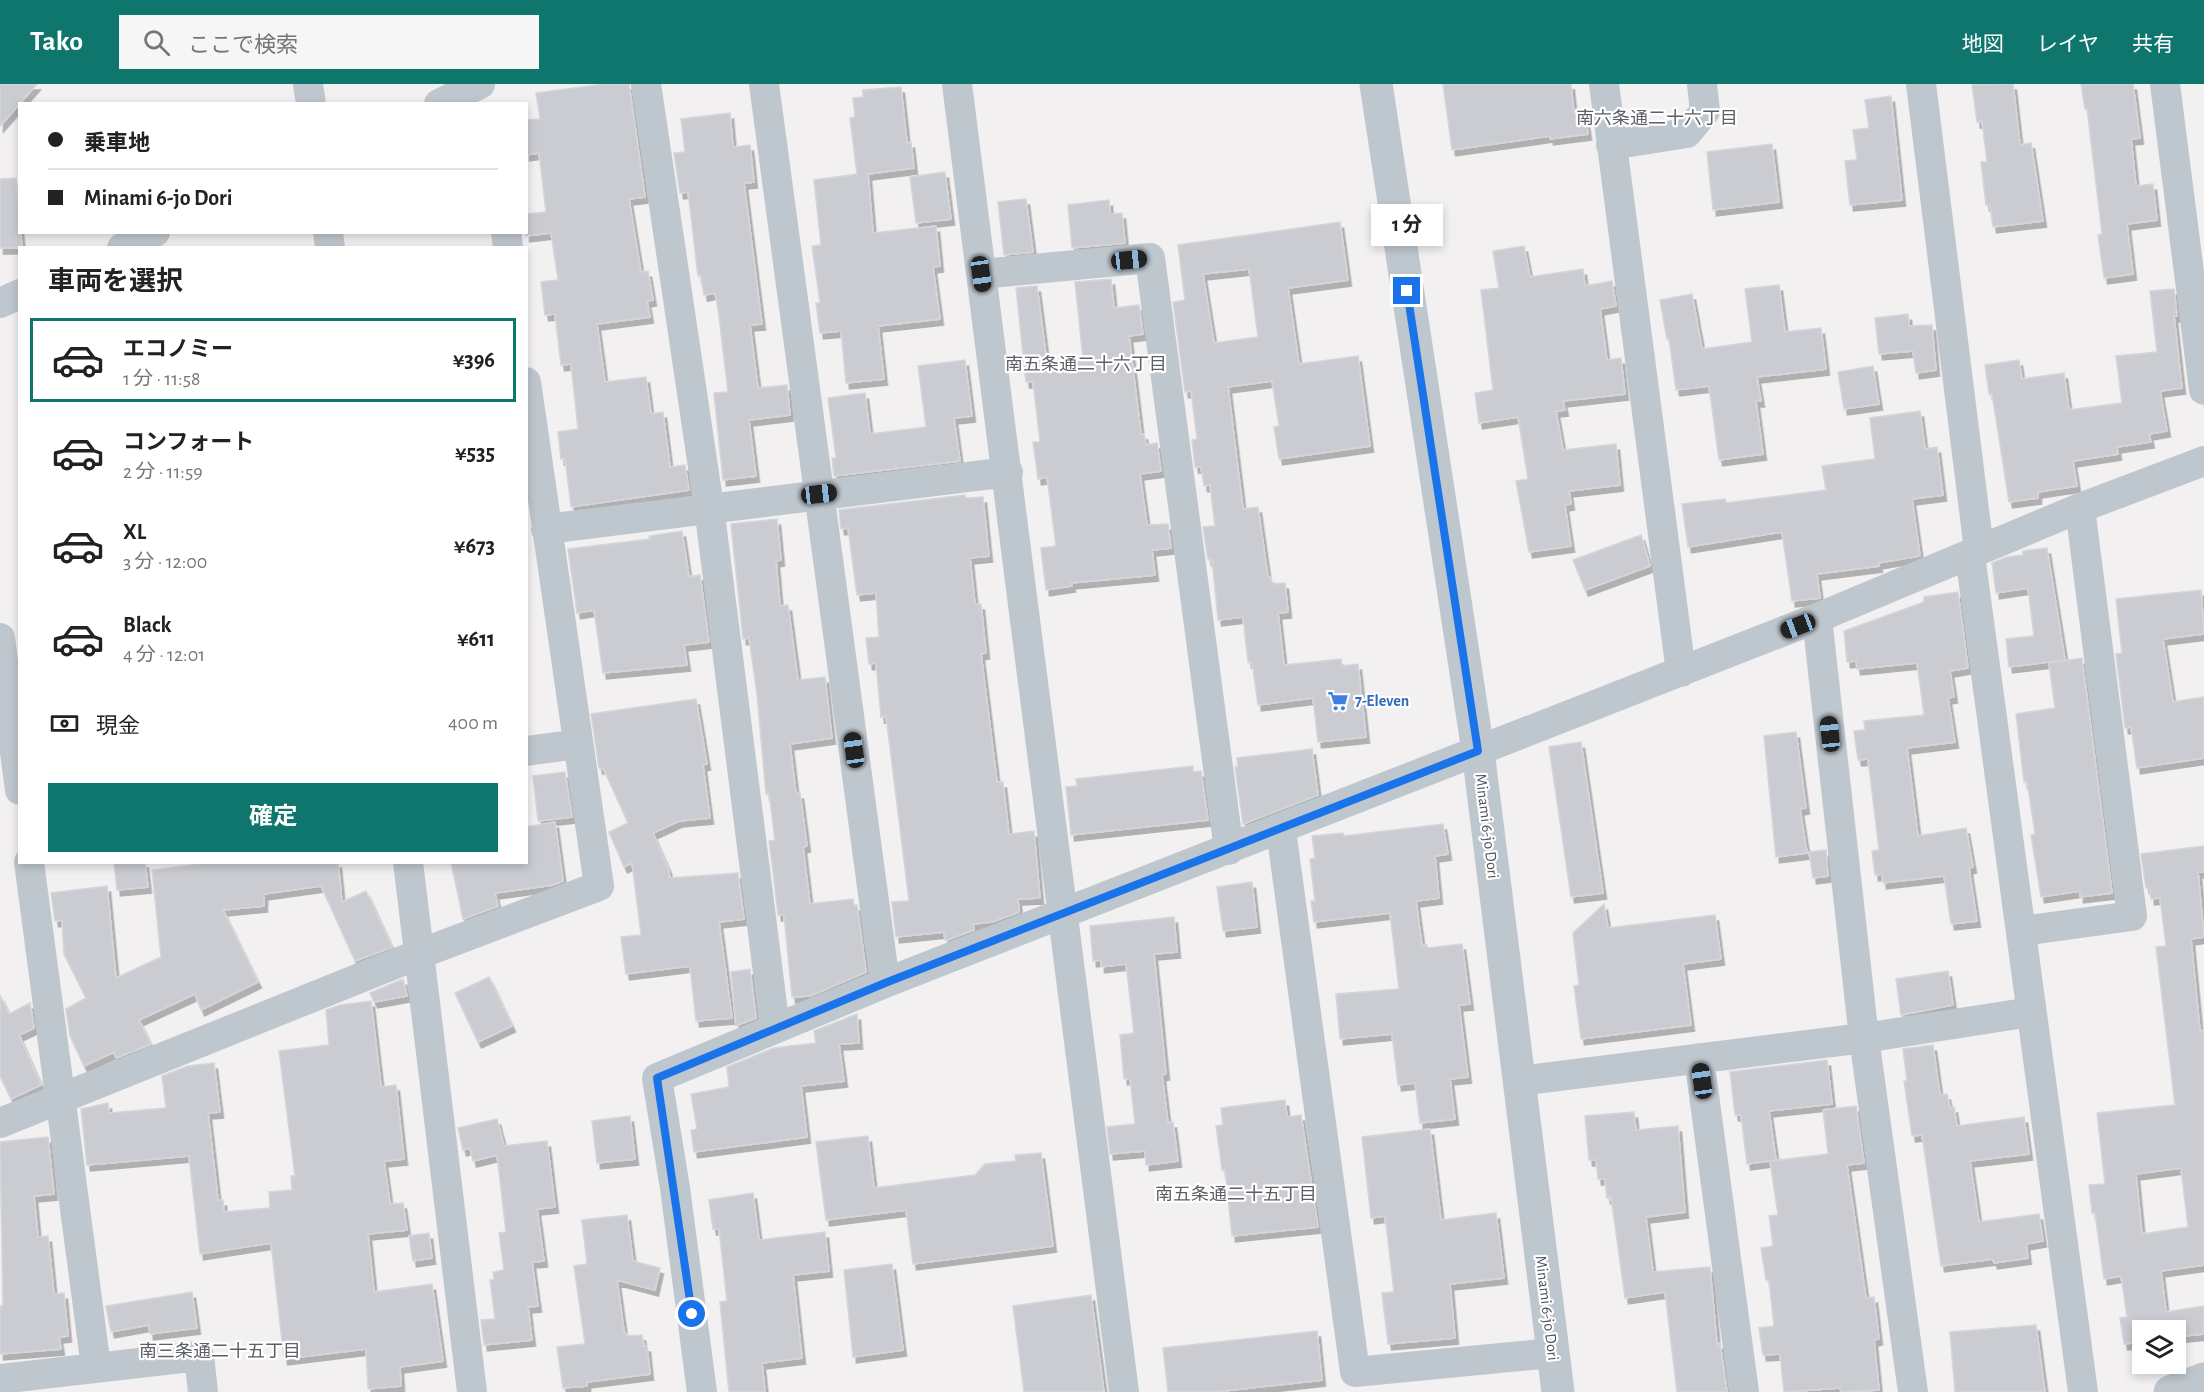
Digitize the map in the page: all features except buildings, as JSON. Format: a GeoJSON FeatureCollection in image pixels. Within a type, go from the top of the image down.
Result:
{"type":"FeatureCollection","features":[{"type":"Feature","properties":{"kind":"street"},"geometry":{"type":"LineString","coordinates":[[308,84],[311,102]]}},
{"type":"Feature","properties":{"kind":"street"},"geometry":{"type":"LineString","coordinates":[[443,102],[480,84]]}},
{"type":"Feature","properties":{"kind":"street"},"geometry":{"type":"LineString","coordinates":[[486,84],[489,102]]}},
{"type":"Feature","properties":{"kind":"street"},"geometry":{"type":"LineString","coordinates":[[646,84],[709,507],[775,1028]]}},
{"type":"Feature","properties":{"kind":"street"},"geometry":{"type":"LineString","coordinates":[[764,84],[885,983]]}},
{"type":"Feature","properties":{"kind":"street"},"geometry":{"type":"LineString","coordinates":[[957,84],[1008,472],[1060,915],[1124,1392]]}},
{"type":"Feature","properties":{"kind":"street","name":"Minami 6-jo Dori"},"geometry":{"type":"LineString","coordinates":[[1376,84],[1478,751],[1558,1392]]}},
{"type":"Feature","properties":{"kind":"street"},"geometry":{"type":"LineString","coordinates":[[1604,84],[1681,672]]}},
{"type":"Feature","properties":{"kind":"street"},"geometry":{"type":"LineString","coordinates":[[1611,145],[1687,133],[1705,111],[1702,84]]}},
{"type":"Feature","properties":{"kind":"street"},"geometry":{"type":"LineString","coordinates":[[1921,84],[2031,1012],[2083,1392]]}},
{"type":"Feature","properties":{"kind":"street"},"geometry":{"type":"LineString","coordinates":[[2165,84],[2204,390]]}},
{"type":"Feature","properties":{"kind":"street"},"geometry":{"type":"LineString","coordinates":[[128,246],[154,238]]}},
{"type":"Feature","properties":{"kind":"street"},"geometry":{"type":"LineString","coordinates":[[981,274],[1150,258],[1229,850]]}},
{"type":"Feature","properties":{"kind":"street"},"geometry":{"type":"LineString","coordinates":[[0,303],[18,295]]}},
{"type":"Feature","properties":{"kind":"street"},"geometry":{"type":"LineString","coordinates":[[0,1123],[417,955],[599,886],[528,397]]}},
{"type":"Feature","properties":{"kind":"street"},"geometry":{"type":"LineString","coordinates":[[702,1392],[675,1188],[657,1078],[885,983],[1681,672],[2080,508],[2204,461]]}},
{"type":"Feature","properties":{"kind":"street"},"geometry":{"type":"LineString","coordinates":[[546,529],[709,507],[1008,472]]}},
{"type":"Feature","properties":{"kind":"street"},"geometry":{"type":"LineString","coordinates":[[2021,930],[2132,916],[2080,508]]}},
{"type":"Feature","properties":{"kind":"street"},"geometry":{"type":"LineString","coordinates":[[1817,618],[1864,1038],[1913,1392]]}},
{"type":"Feature","properties":{"kind":"street"},"geometry":{"type":"LineString","coordinates":[[0,638],[18,775]]}},
{"type":"Feature","properties":{"kind":"street"},"geometry":{"type":"LineString","coordinates":[[528,751],[578,744]]}},
{"type":"Feature","properties":{"kind":"street"},"geometry":{"type":"LineString","coordinates":[[1281,830],[1355,1372],[1552,1353]]}},
{"type":"Feature","properties":{"kind":"street"},"geometry":{"type":"LineString","coordinates":[[29,864],[96,1367]]}},
{"type":"Feature","properties":{"kind":"street"},"geometry":{"type":"LineString","coordinates":[[408,864],[417,955],[472,1392]]}},
{"type":"Feature","properties":{"kind":"street"},"geometry":{"type":"LineString","coordinates":[[1518,1082],[1864,1038],[2031,1012]]}},
{"type":"Feature","properties":{"kind":"street"},"geometry":{"type":"LineString","coordinates":[[1699,1058],[1744,1392]]}},
{"type":"Feature","properties":{"kind":"street"},"geometry":{"type":"LineString","coordinates":[[0,1379],[199,1356],[203,1392]]}},
{"type":"Feature","properties":{"kind":"street"},"geometry":{"type":"LineString","coordinates":[[2170,1392],[2204,1379]]}},
{"type":"Feature","properties":{"kind":"place","name":"7-Eleven"},"geometry":{"type":"Point","coordinates":[1338,701]}},
{"type":"Feature","properties":{"kind":"district","name":"南六条通二十六丁目"},"geometry":{"type":"Point","coordinates":[1657,119]}},
{"type":"Feature","properties":{"kind":"district","name":"南五条通二十六丁目"},"geometry":{"type":"Point","coordinates":[1086,365]}},
{"type":"Feature","properties":{"kind":"district","name":"南五条通二十五丁目"},"geometry":{"type":"Point","coordinates":[1236,1195]}},
{"type":"Feature","properties":{"kind":"district","name":"南三条通二十五丁目"},"geometry":{"type":"Point","coordinates":[220,1352]}},
{"type":"Feature","properties":{"kind":"route"},"geometry":{"type":"LineString","coordinates":[[692,1314],[657,1078],[885,983],[1246,844],[1478,751],[1407,291]]}}]}
